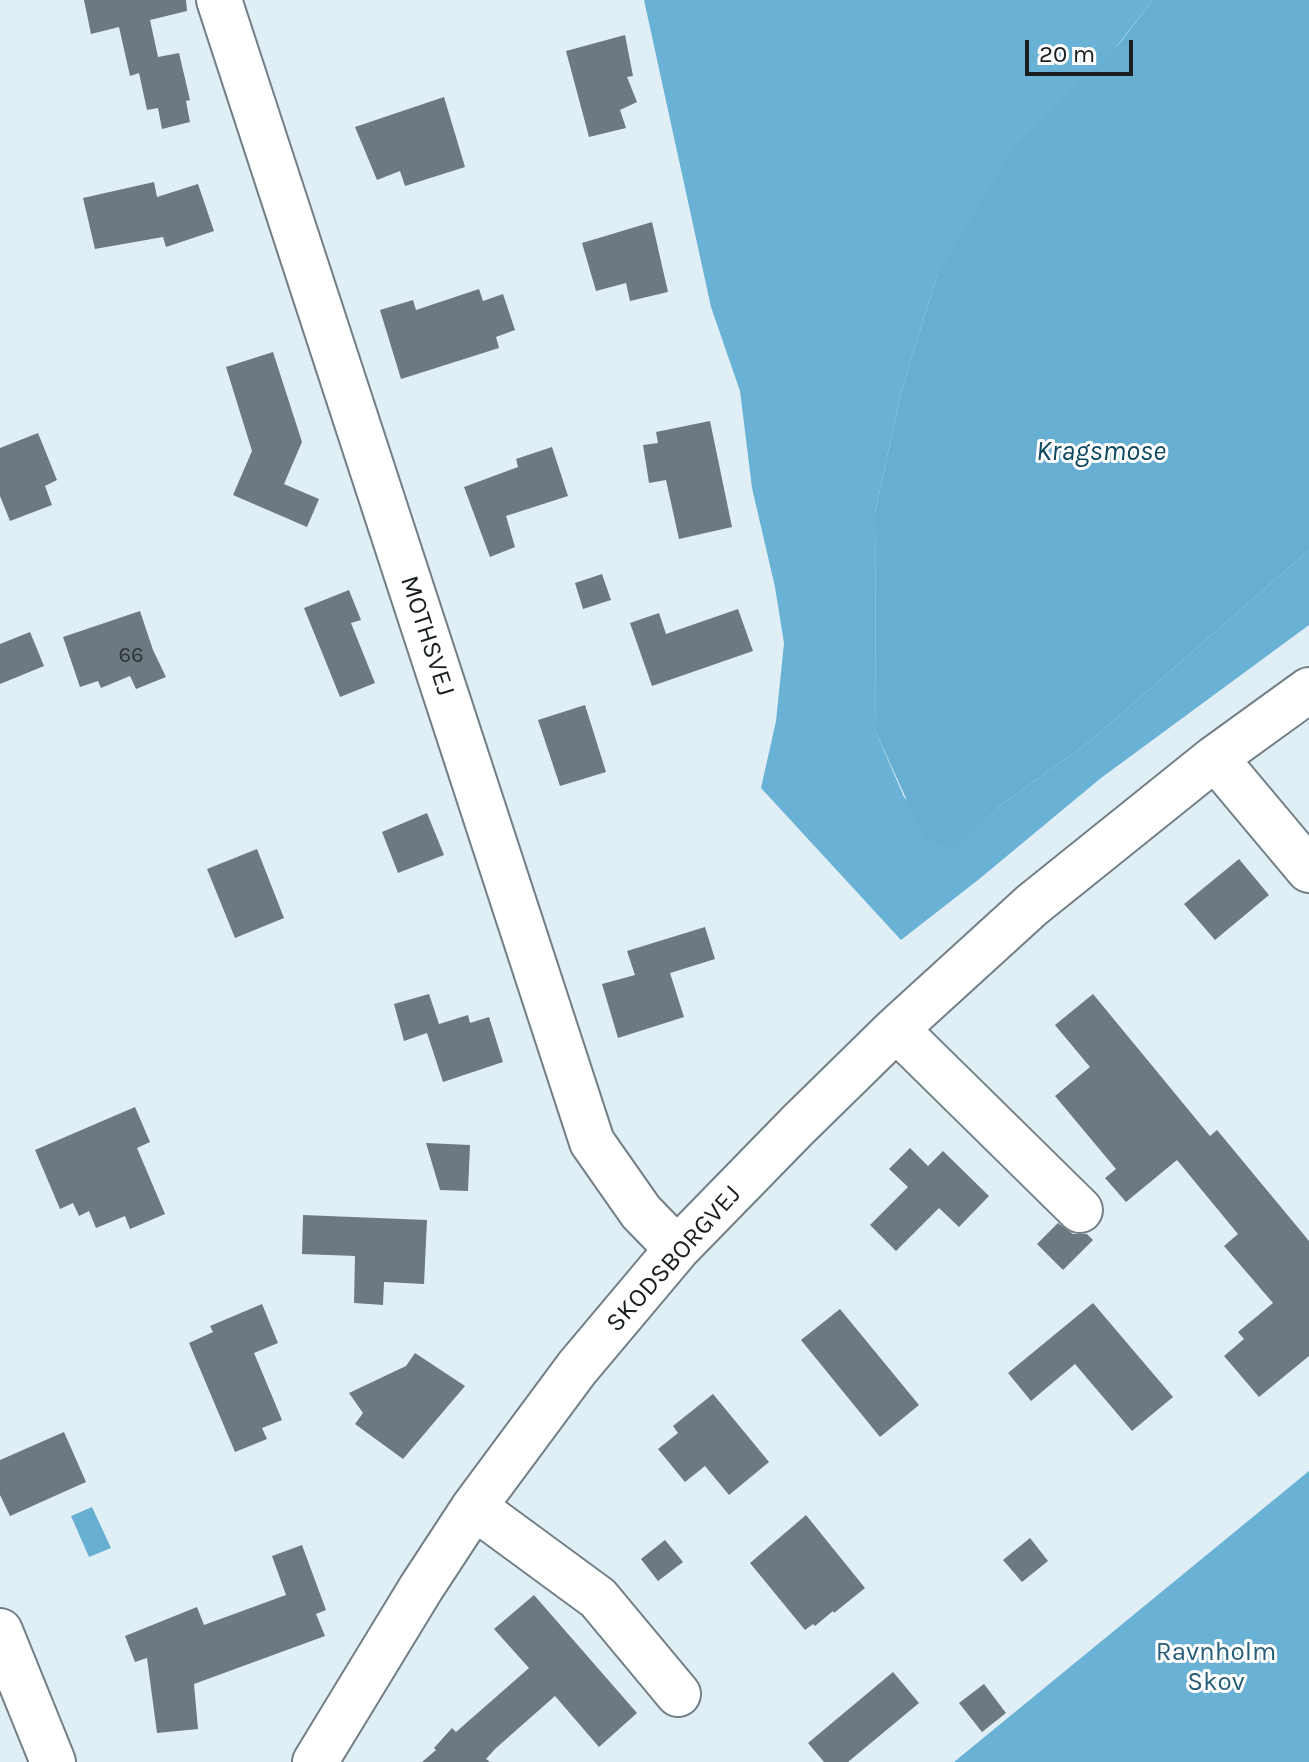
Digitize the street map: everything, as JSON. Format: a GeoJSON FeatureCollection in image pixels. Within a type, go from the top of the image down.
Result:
{"type":"FeatureCollection","features":[{"type":"Feature","properties":{"kind":"street","name":"MOTHSVEJ"},"geometry":{"type":"LineString","coordinates":[[219,0],[592,1142],[641,1212],[677,1249]]}},
{"type":"Feature","properties":{"kind":"street","name":"SKODSBORGVEJ"},"geometry":{"type":"LineString","coordinates":[[315,1762],[474,1507],[577,1368],[677,1249],[896,1029],[1032,905],[1215,758],[1309,690]]}},
{"type":"Feature","properties":{"kind":"street"},"geometry":{"type":"LineString","coordinates":[[1215,758],[1309,870]]}},
{"type":"Feature","properties":{"kind":"street"},"geometry":{"type":"LineString","coordinates":[[896,1029],[1080,1210]]}},
{"type":"Feature","properties":{"kind":"street"},"geometry":{"type":"LineString","coordinates":[[474,1507],[598,1598],[678,1694]]}},
{"type":"Feature","properties":{"kind":"street"},"geometry":{"type":"LineString","coordinates":[[0,1631],[53,1762]]}},
{"type":"Feature","properties":{"kind":"green space"},"geometry":{"type":"Polygon","coordinates":[[[644,0],[1153,0],[937,275],[901,393],[875,513],[876,732],[904,797],[954,849],[1001,805],[1090,741],[1309,550],[1309,625],[1101,778],[901,940],[761,788],[776,721],[784,643],[775,587],[752,488],[740,391],[711,307],[644,0]]]}},
{"type":"Feature","properties":{"kind":"green space","name":"Ravnholm Skov"},"geometry":{"type":"Polygon","coordinates":[[[1309,1471],[1309,1762],[954,1762],[1309,1471]]]}},
{"type":"Feature","properties":{"kind":"water","name":"Kragsmose"},"geometry":{"type":"Polygon","coordinates":[[[1153,0],[1309,0],[1309,550],[1090,741],[1001,805],[954,850],[924,838],[876,732],[875,513],[901,393],[937,275],[1012,150],[1119,44],[1153,0]]]}},
{"type":"Feature","properties":{"kind":"water"},"geometry":{"type":"Polygon","coordinates":[[[92,1507],[111,1548],[89,1557],[71,1516],[92,1507]]]}},
{"type":"Feature","properties":{"kind":"building"},"geometry":{"type":"Polygon","coordinates":[[[84,0],[186,0],[187,11],[150,20],[158,57],[179,53],[190,100],[186,101],[190,122],[162,129],[158,108],[147,110],[139,73],[130,76],[119,27],[91,34],[84,0]]]}},
{"type":"Feature","properties":{"kind":"building"},"geometry":{"type":"Polygon","coordinates":[[[625,35],[633,76],[627,77],[637,102],[620,110],[626,128],[589,137],[566,51],[625,35]]]}},
{"type":"Feature","properties":{"kind":"building"},"geometry":{"type":"Polygon","coordinates":[[[444,97],[465,167],[405,186],[400,171],[377,180],[355,127],[444,97]]]}},
{"type":"Feature","properties":{"kind":"building"},"geometry":{"type":"Polygon","coordinates":[[[154,182],[157,197],[198,184],[214,231],[166,247],[163,237],[95,249],[83,198],[154,182]]]}},
{"type":"Feature","properties":{"kind":"building"},"geometry":{"type":"Polygon","coordinates":[[[652,222],[668,292],[630,301],[626,283],[596,291],[582,243],[652,222]]]}},
{"type":"Feature","properties":{"kind":"building"},"geometry":{"type":"Polygon","coordinates":[[[479,289],[483,301],[503,294],[515,330],[496,337],[499,348],[401,379],[380,310],[413,300],[416,310],[479,289]]]}},
{"type":"Feature","properties":{"kind":"building"},"geometry":{"type":"Polygon","coordinates":[[[273,352],[302,442],[284,484],[319,499],[307,527],[233,495],[252,451],[226,367],[273,352]]]}},
{"type":"Feature","properties":{"kind":"building"},"geometry":{"type":"Polygon","coordinates":[[[710,421],[732,527],[679,539],[666,480],[649,483],[643,445],[658,443],[656,432],[710,421]]]}},
{"type":"Feature","properties":{"kind":"building"},"geometry":{"type":"Polygon","coordinates":[[[38,433],[57,480],[45,486],[52,505],[10,521],[0,496],[0,448],[38,433]]]}},
{"type":"Feature","properties":{"kind":"building"},"geometry":{"type":"Polygon","coordinates":[[[552,447],[568,496],[506,516],[515,547],[490,557],[464,487],[518,467],[516,459],[552,447]]]}},
{"type":"Feature","properties":{"kind":"building"},"geometry":{"type":"Polygon","coordinates":[[[602,574],[611,600],[583,609],[575,583],[602,574]]]}},
{"type":"Feature","properties":{"kind":"building"},"geometry":{"type":"Polygon","coordinates":[[[349,590],[361,620],[351,623],[375,683],[340,697],[304,608],[349,590]]]}},
{"type":"Feature","properties":{"kind":"building"},"geometry":{"type":"Polygon","coordinates":[[[738,609],[753,651],[652,686],[630,623],[659,613],[666,634],[738,609]]]}},
{"type":"Feature","properties":{"kind":"building"},"geometry":{"type":"Polygon","coordinates":[[[140,611],[166,677],[136,689],[130,676],[101,688],[98,681],[80,687],[63,637],[140,611]]]}},
{"type":"Feature","properties":{"kind":"building"},"geometry":{"type":"Polygon","coordinates":[[[30,632],[44,666],[0,684],[0,644],[30,632]]]}},
{"type":"Feature","properties":{"kind":"building"},"geometry":{"type":"Polygon","coordinates":[[[585,705],[606,772],[560,786],[538,720],[585,705]]]}},
{"type":"Feature","properties":{"kind":"building"},"geometry":{"type":"Polygon","coordinates":[[[427,813],[444,855],[398,873],[382,832],[427,813]]]}},
{"type":"Feature","properties":{"kind":"building"},"geometry":{"type":"Polygon","coordinates":[[[257,849],[284,918],[235,938],[207,869],[257,849]]]}},
{"type":"Feature","properties":{"kind":"building"},"geometry":{"type":"Polygon","coordinates":[[[1239,859],[1269,895],[1215,940],[1184,904],[1239,859]]]}},
{"type":"Feature","properties":{"kind":"building"},"geometry":{"type":"Polygon","coordinates":[[[705,927],[715,959],[670,973],[684,1017],[618,1038],[602,984],[635,975],[627,951],[705,927]]]}},
{"type":"Feature","properties":{"kind":"building"},"geometry":{"type":"Polygon","coordinates":[[[429,994],[439,1024],[468,1015],[470,1023],[489,1017],[503,1062],[443,1082],[427,1033],[404,1041],[394,1004],[429,994]]]}},
{"type":"Feature","properties":{"kind":"building"},"geometry":{"type":"Polygon","coordinates":[[[1093,994],[1210,1136],[1217,1130],[1309,1241],[1309,1356],[1259,1397],[1224,1356],[1244,1339],[1238,1332],[1273,1303],[1224,1246],[1238,1234],[1177,1160],[1126,1202],[1105,1178],[1116,1169],[1055,1096],[1090,1067],[1055,1025],[1093,994]]]}},
{"type":"Feature","properties":{"kind":"building"},"geometry":{"type":"Polygon","coordinates":[[[135,1107],[150,1142],[137,1148],[165,1214],[130,1229],[125,1216],[96,1228],[89,1211],[79,1216],[73,1203],[60,1209],[35,1150],[135,1107]]]}},
{"type":"Feature","properties":{"kind":"building"},"geometry":{"type":"Polygon","coordinates":[[[426,1143],[470,1145],[468,1191],[440,1190],[426,1143]]]}},
{"type":"Feature","properties":{"kind":"building"},"geometry":{"type":"Polygon","coordinates":[[[910,1148],[928,1166],[943,1151],[989,1196],[959,1227],[939,1208],[896,1251],[870,1225],[908,1187],[889,1169],[910,1148]]]}},
{"type":"Feature","properties":{"kind":"building"},"geometry":{"type":"Polygon","coordinates":[[[303,1215],[427,1220],[424,1284],[384,1282],[383,1305],[354,1303],[355,1256],[302,1254],[303,1215]]]}},
{"type":"Feature","properties":{"kind":"building"},"geometry":{"type":"Polygon","coordinates":[[[1058,1223],[1073,1234],[1087,1234],[1093,1240],[1063,1270],[1037,1244],[1058,1223]]]}},
{"type":"Feature","properties":{"kind":"building"},"geometry":{"type":"Polygon","coordinates":[[[1093,1303],[1173,1397],[1132,1431],[1075,1364],[1031,1401],[1008,1373],[1093,1303]]]}},
{"type":"Feature","properties":{"kind":"building"},"geometry":{"type":"Polygon","coordinates":[[[262,1304],[278,1343],[254,1353],[282,1420],[262,1428],[267,1439],[235,1452],[189,1343],[213,1332],[210,1326],[262,1304]]]}},
{"type":"Feature","properties":{"kind":"building"},"geometry":{"type":"Polygon","coordinates":[[[840,1309],[919,1405],[880,1437],[801,1340],[840,1309]]]}},
{"type":"Feature","properties":{"kind":"building"},"geometry":{"type":"Polygon","coordinates":[[[415,1353],[465,1386],[403,1459],[355,1424],[363,1413],[349,1393],[406,1366],[415,1353]]]}},
{"type":"Feature","properties":{"kind":"building"},"geometry":{"type":"Polygon","coordinates":[[[713,1394],[769,1462],[729,1495],[705,1466],[685,1482],[658,1449],[678,1433],[673,1426],[713,1394]]]}},
{"type":"Feature","properties":{"kind":"building"},"geometry":{"type":"Polygon","coordinates":[[[64,1432],[86,1482],[10,1516],[0,1495],[0,1460],[64,1432]]]}},
{"type":"Feature","properties":{"kind":"building"},"geometry":{"type":"Polygon","coordinates":[[[806,1515],[865,1588],[834,1613],[805,1630],[750,1563],[806,1515]]]}},
{"type":"Feature","properties":{"kind":"building"},"geometry":{"type":"Polygon","coordinates":[[[1030,1538],[1048,1561],[1022,1582],[1003,1560],[1030,1538]]]}},
{"type":"Feature","properties":{"kind":"building"},"geometry":{"type":"Polygon","coordinates":[[[665,1540],[683,1562],[658,1581],[641,1559],[665,1540]]]}},
{"type":"Feature","properties":{"kind":"building"},"geometry":{"type":"Polygon","coordinates":[[[302,1545],[326,1610],[316,1614],[325,1636],[194,1684],[198,1729],[157,1733],[147,1658],[135,1662],[125,1636],[197,1607],[204,1625],[286,1595],[272,1556],[302,1545]]]}},
{"type":"Feature","properties":{"kind":"building"},"geometry":{"type":"Polygon","coordinates":[[[534,1595],[637,1713],[599,1747],[555,1696],[495,1749],[486,1759],[490,1762],[422,1762],[436,1750],[434,1748],[452,1728],[456,1732],[529,1668],[494,1629],[534,1595]]]}},
{"type":"Feature","properties":{"kind":"building"},"geometry":{"type":"Polygon","coordinates":[[[893,1672],[919,1703],[848,1762],[824,1762],[808,1743],[893,1672]]]}},
{"type":"Feature","properties":{"kind":"building"},"geometry":{"type":"Polygon","coordinates":[[[984,1684],[1006,1713],[982,1732],[959,1703],[984,1684]]]}}]}
